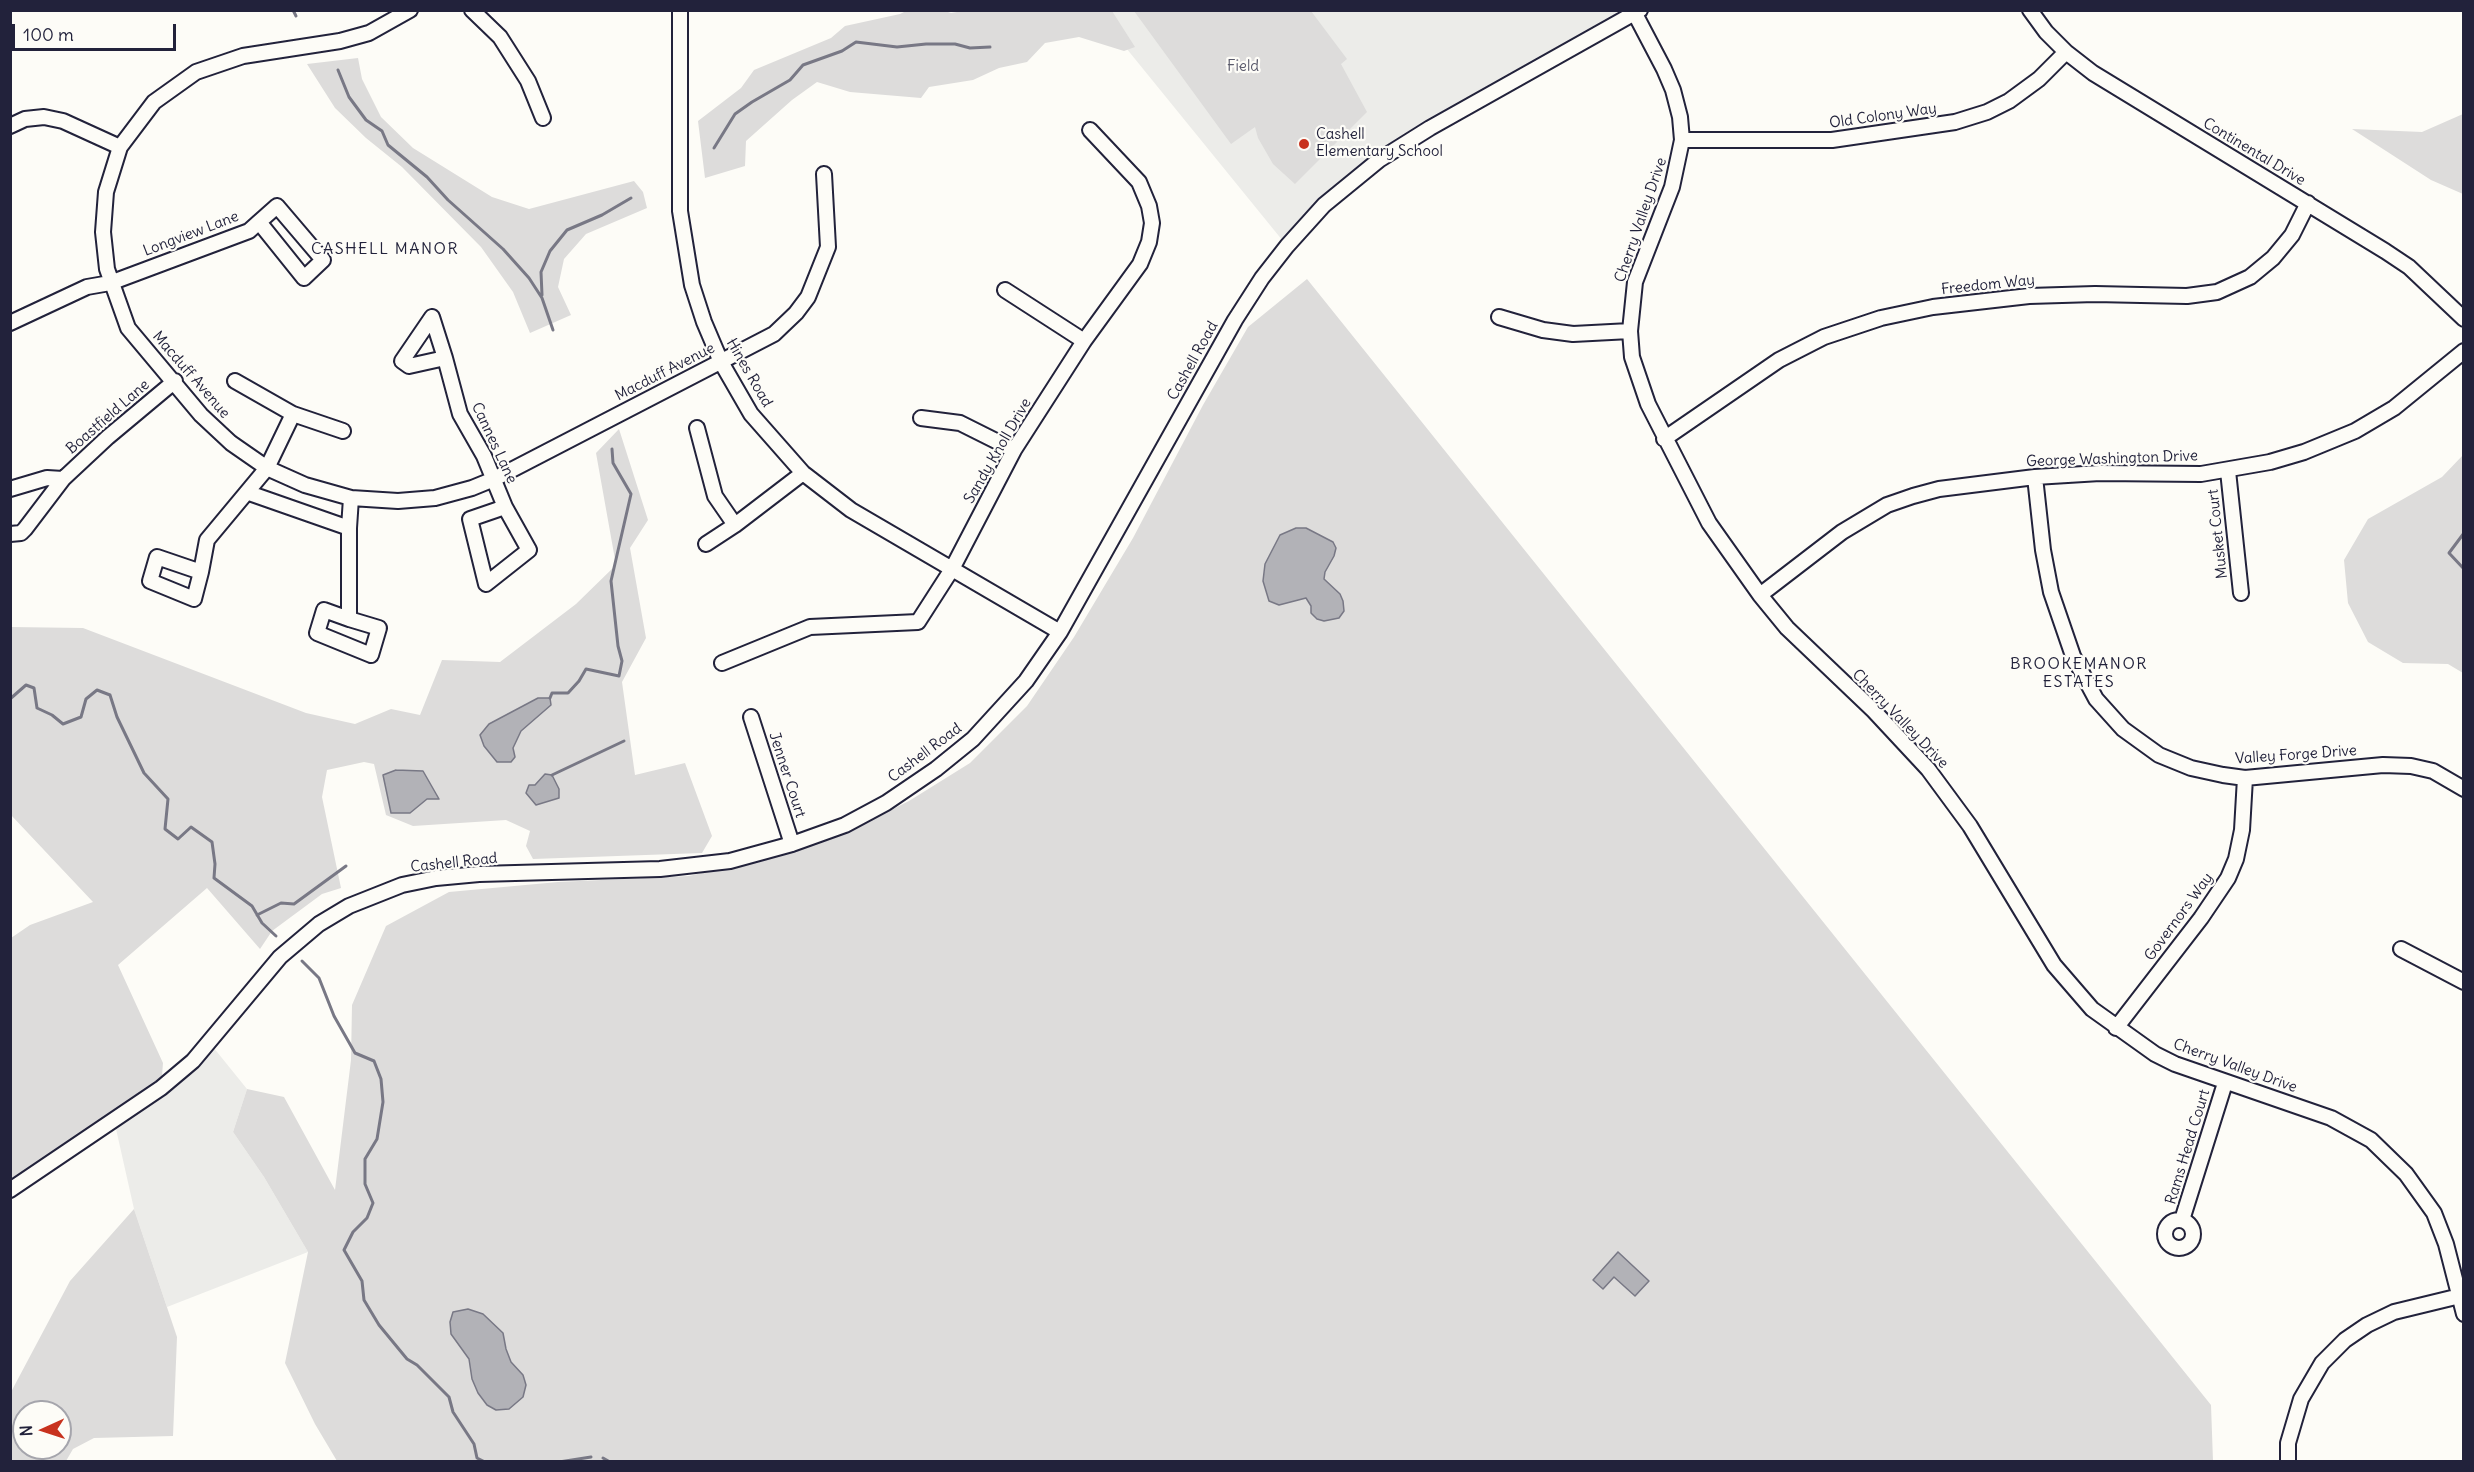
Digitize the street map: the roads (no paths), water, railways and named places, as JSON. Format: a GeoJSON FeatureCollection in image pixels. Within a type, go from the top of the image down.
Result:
{"type":"FeatureCollection","features":[{"type":"Feature","properties":{"kind":"street","name":"Macduff Avenue"},"geometry":{"type":"LineString","coordinates":[[410,10],[369,33],[340,41],[243,56],[196,72],[154,102],[120,147],[110,178],[104,212],[104,253],[110,283],[129,328],[201,414],[231,443],[267,468],[305,485],[351,498],[398,501],[435,498],[472,488],[494,479],[774,333],[796,313],[808,297],[828,247],[824,174]]}},
{"type":"Feature","properties":{"kind":"street"},"geometry":{"type":"LineString","coordinates":[[472,10],[500,37],[528,81],[543,118]]}},
{"type":"Feature","properties":{"kind":"street","name":"Hines Road"},"geometry":{"type":"LineString","coordinates":[[680,10],[680,211],[692,285],[704,322],[721,362],[752,414],[803,473],[851,510],[1060,632]]}},
{"type":"Feature","properties":{"kind":"street","name":"Continental Drive"},"geometry":{"type":"LineString","coordinates":[[2030,10],[2046,32],[2066,52],[2129,96],[2308,203],[2409,267],[2463,319]]}},
{"type":"Feature","properties":{"kind":"street","name":"Cherry Valley Drive"},"geometry":{"type":"LineString","coordinates":[[1636,11],[1673,90],[1680,117],[1682,140],[1672,187],[1635,282],[1630,331],[1632,357],[1639,380],[1665,439],[1709,522],[1760,595],[1806,648],[1874,711],[1928,769],[1970,826],[2054,964],[2092,1009],[2155,1054],[2225,1083],[2331,1118],[2371,1140],[2406,1174],[2434,1213],[2462,1296],[2463,1314]]}},
{"type":"Feature","properties":{"kind":"street","name":"Cashell Road"},"geometry":{"type":"LineString","coordinates":[[10,1190],[169,1081],[194,1061],[280,957],[318,924],[349,906],[402,885],[436,878],[688,867],[730,861],[792,844],[845,825],[886,803],[936,769],[973,739],[1026,681],[1060,632],[1235,320],[1262,278],[1324,205],[1379,160],[1422,133],[1636,11]]}},
{"type":"Feature","properties":{"kind":"street","name":"Old Colony Way"},"geometry":{"type":"LineString","coordinates":[[1682,140],[1832,140],[1938,126],[1971,118],[2009,101],[2038,79],[2066,52]]}},
{"type":"Feature","properties":{"kind":"street"},"geometry":{"type":"LineString","coordinates":[[10,126],[25,119],[44,117],[63,121],[120,147]]}},
{"type":"Feature","properties":{"kind":"street","name":"Sandy Knoll Drive"},"geometry":{"type":"LineString","coordinates":[[722,663],[810,627],[918,622],[952,569],[1014,450],[1084,341],[1140,264],[1149,242],[1152,223],[1149,206],[1139,182],[1090,130]]}},
{"type":"Feature","properties":{"kind":"street","name":"Freedom Way"},"geometry":{"type":"LineString","coordinates":[[1665,439],[1779,360],[1824,337],[1881,318],[1933,308],[2029,296],[2095,294],[2187,296],[2217,292],[2250,277],[2273,258],[2292,235],[2308,203]]}},
{"type":"Feature","properties":{"kind":"street","name":"Longview Lane"},"geometry":{"type":"LineString","coordinates":[[10,323],[87,287],[110,283],[249,231],[259,222],[277,206],[323,260],[304,278],[259,222]]}},
{"type":"Feature","properties":{"kind":"street"},"geometry":{"type":"LineString","coordinates":[[1005,290],[1084,341]]}},
{"type":"Feature","properties":{"kind":"street"},"geometry":{"type":"LineString","coordinates":[[1499,317],[1543,330],[1573,334],[1630,331]]}},
{"type":"Feature","properties":{"kind":"street","name":"George Washington Drive"},"geometry":{"type":"LineString","coordinates":[[1760,595],[1842,532],[1887,505],[1939,489],[2035,477],[2100,473],[2174,475],[2228,471],[2304,452],[2355,431],[2394,408],[2463,351]]}},
{"type":"Feature","properties":{"kind":"street","name":"Cannes Lane"},"geometry":{"type":"LineString","coordinates":[[445,358],[460,414],[494,479],[505,507],[529,550],[486,584],[470,519],[505,507]]}},
{"type":"Feature","properties":{"kind":"street","name":"Boastfield Lane"},"geometry":{"type":"LineString","coordinates":[[10,534],[21,533],[63,479],[108,437],[175,381]]}},
{"type":"Feature","properties":{"kind":"street"},"geometry":{"type":"LineString","coordinates":[[235,381],[293,414],[343,431]]}},
{"type":"Feature","properties":{"kind":"street"},"geometry":{"type":"LineString","coordinates":[[201,572],[207,540],[249,493],[267,468],[293,414]]}},
{"type":"Feature","properties":{"kind":"street"},"geometry":{"type":"LineString","coordinates":[[921,418],[960,423],[1014,450]]}},
{"type":"Feature","properties":{"kind":"street"},"geometry":{"type":"LineString","coordinates":[[697,428],[715,496],[735,525]]}},
{"type":"Feature","properties":{"kind":"street","name":"Musket Court"},"geometry":{"type":"LineString","coordinates":[[2228,471],[2241,593]]}},
{"type":"Feature","properties":{"kind":"street"},"geometry":{"type":"LineString","coordinates":[[706,544],[803,473]]}},
{"type":"Feature","properties":{"kind":"street","name":"Valley Forge Drive"},"geometry":{"type":"LineString","coordinates":[[2035,477],[2043,550],[2051,592],[2073,656],[2096,699],[2123,729],[2159,755],[2191,768],[2245,778],[2383,765],[2411,766],[2433,771],[2463,789]]}},
{"type":"Feature","properties":{"kind":"street"},"geometry":{"type":"LineString","coordinates":[[10,489],[47,478],[63,479]]}},
{"type":"Feature","properties":{"kind":"street"},"geometry":{"type":"LineString","coordinates":[[249,493],[349,528]]}},
{"type":"Feature","properties":{"kind":"street"},"geometry":{"type":"LineString","coordinates":[[349,619],[351,498]]}},
{"type":"Feature","properties":{"kind":"street","name":"Jenner Court"},"geometry":{"type":"LineString","coordinates":[[751,717],[792,844]]}},
{"type":"Feature","properties":{"kind":"street","name":"Governors Way"},"geometry":{"type":"LineString","coordinates":[[2116,1028],[2201,918],[2228,878],[2236,859],[2242,830],[2245,778]]}},
{"type":"Feature","properties":{"kind":"street"},"geometry":{"type":"LineString","coordinates":[[2400,949],[2463,982]]}},
{"type":"Feature","properties":{"kind":"street","name":"Rams Head Court"},"geometry":{"type":"LineString","coordinates":[[2182,1220],[2225,1083]]}},
{"type":"Feature","properties":{"kind":"street"},"geometry":{"type":"LineString","coordinates":[[2288,1461],[2288,1443],[2301,1399],[2322,1363],[2345,1340],[2367,1325],[2394,1312],[2462,1296]]}},
{"type":"Feature","properties":{"kind":"waterway"},"geometry":{"type":"LineString","coordinates":[[293,10],[296,16]]}},
{"type":"Feature","properties":{"kind":"waterway"},"geometry":{"type":"LineString","coordinates":[[714,148],[735,114],[790,80],[803,65],[842,51],[856,42],[897,47],[926,44],[955,44],[970,48],[990,47]]}},
{"type":"Feature","properties":{"kind":"waterway"},"geometry":{"type":"LineString","coordinates":[[338,70],[349,97],[366,120],[382,131],[388,145],[427,177],[448,200],[503,249],[529,278],[542,298],[553,330]]}},
{"type":"Feature","properties":{"kind":"waterway"},"geometry":{"type":"LineString","coordinates":[[542,295],[541,272],[550,251],[567,230],[602,215],[631,198]]}},
{"type":"Feature","properties":{"kind":"waterway"},"geometry":{"type":"LineString","coordinates":[[550,698],[552,693],[568,693],[586,669],[619,676],[622,661],[618,646],[611,581],[631,494],[613,463],[612,449]]}},
{"type":"Feature","properties":{"kind":"waterway"},"geometry":{"type":"LineString","coordinates":[[2464,533],[2449,553],[2464,569]]}},
{"type":"Feature","properties":{"kind":"waterway"},"geometry":{"type":"LineString","coordinates":[[10,699],[26,685],[34,688],[37,708],[52,715],[63,724],[81,717],[86,699],[97,690],[110,695],[117,717],[144,773],[168,799],[165,829],[178,839],[191,827],[212,842],[214,878],[252,906],[262,923],[276,936]]}},
{"type":"Feature","properties":{"kind":"waterway"},"geometry":{"type":"LineString","coordinates":[[552,775],[624,741]]}},
{"type":"Feature","properties":{"kind":"waterway"},"geometry":{"type":"LineString","coordinates":[[257,915],[281,903],[294,904],[346,866]]}},
{"type":"Feature","properties":{"kind":"waterway"},"geometry":{"type":"LineString","coordinates":[[302,961],[319,978],[334,1016],[355,1053],[374,1061],[381,1079],[383,1102],[377,1139],[365,1159],[365,1184],[373,1203],[367,1218],[353,1232],[344,1250],[362,1281],[364,1300],[379,1325],[407,1359],[417,1365],[449,1397],[453,1412],[474,1444],[477,1458],[485,1462]]}},
{"type":"Feature","properties":{"kind":"waterway"},"geometry":{"type":"LineString","coordinates":[[559,1462],[591,1457]]}},
{"type":"Feature","properties":{"kind":"waterway"},"geometry":{"type":"LineString","coordinates":[[603,1458],[610,1462]]}},
{"type":"Feature","properties":{"kind":"place","name":"Cashell Elementary School"},"geometry":{"type":"Point","coordinates":[1304,144]}},
{"type":"Feature","properties":{"kind":"district","name":"CASHELL MANOR"},"geometry":{"type":"Point","coordinates":[385,249]}},
{"type":"Feature","properties":{"kind":"district","name":"BROOKEMANOR ESTATES"},"geometry":{"type":"Point","coordinates":[2079,673]}},
{"type":"Feature","properties":{"kind":"park label","name":"Field"},"geometry":{"type":"Point","coordinates":[1243,67]}}]}
